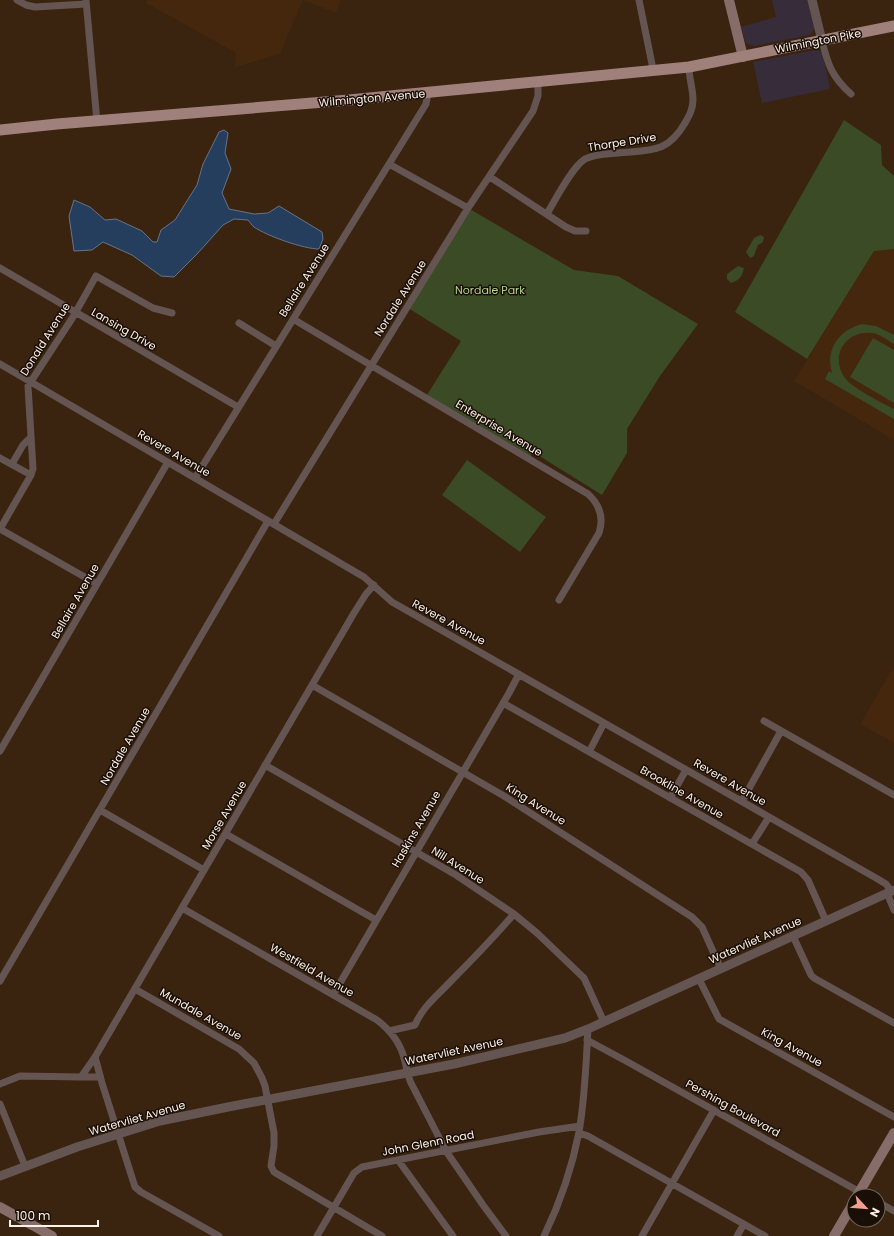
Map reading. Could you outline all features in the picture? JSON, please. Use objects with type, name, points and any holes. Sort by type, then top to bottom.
[{"type":"main road","points":[[729,0],[743,57]]},
{"type":"main road","name":"Wilmington Pike","points":[[743,57],[894,26]]},
{"type":"main road","name":"Wilmington Avenue","points":[[0,130],[428,93],[652,71],[689,67],[743,57]]},
{"type":"main road","points":[[865,1188],[894,1133]]},
{"type":"main road","points":[[0,1207],[52,1236]]},
{"type":"main road","points":[[834,1236],[846,1216]]},
{"type":"street","points":[[17,0],[26,5],[35,7],[86,2],[97,122]]},
{"type":"street","points":[[639,0],[652,64],[652,71]]},
{"type":"street","points":[[812,0],[826,57],[835,78],[851,94]]},
{"type":"street","name":"Thorpe Drive","points":[[547,214],[571,175],[584,160],[595,156],[653,150],[667,144],[675,138],[690,115],[692,109],[693,101],[689,67]]},
{"type":"street","name":"Nordale Avenue","points":[[0,982],[100,810],[271,523],[372,366],[468,208],[533,110],[538,96],[538,82]]},
{"type":"street","name":"Bellaire Avenue","points":[[195,478],[426,104],[428,93]]},
{"type":"street","points":[[389,164],[468,208]]},
{"type":"street","points":[[490,177],[575,231],[586,231]]},
{"type":"street","name":"Lansing Drive","points":[[0,268],[238,408]]},
{"type":"street","name":"Donald Avenue","points":[[0,529],[31,475],[33,461],[28,386],[75,313],[96,276],[153,308],[172,313]]},
{"type":"street","name":"Enterprise Avenue","points":[[293,319],[593,498],[600,510],[601,525],[598,533],[559,600]]},
{"type":"street","points":[[239,323],[276,346]]},
{"type":"street","name":"Revere Avenue","points":[[0,364],[364,577],[392,602],[886,884],[891,891],[894,910]]},
{"type":"street","points":[[12,464],[23,445],[31,437]]},
{"type":"street","points":[[0,458],[31,475]]},
{"type":"street","name":"Bellaire Avenue","points":[[0,751],[168,462]]},
{"type":"street","points":[[0,529],[98,584]]},
{"type":"street","name":"Morse Avenue","points":[[81,1077],[96,1057],[354,613],[366,594],[374,585]]},
{"type":"street","name":"Haskins Avenue","points":[[333,995],[519,674]]},
{"type":"street","name":"King Avenue","points":[[312,685],[517,805],[699,923],[721,969]]},
{"type":"street","name":"Brookline Avenue","points":[[503,704],[801,872],[805,876],[826,921]]},
{"type":"street","points":[[764,721],[894,795]]},
{"type":"street","points":[[589,752],[604,723]]},
{"type":"street","points":[[742,802],[781,731]]},
{"type":"street","name":"Nill Avenue","points":[[265,765],[456,875],[514,914],[537,933],[583,976],[604,1022]]},
{"type":"street","points":[[670,798],[686,770]]},
{"type":"street","points":[[100,810],[204,870]]},
{"type":"street","points":[[752,844],[769,817]]},
{"type":"street","points":[[226,834],[376,920]]},
{"type":"street","name":"Watervliet Avenue","points":[[0,1176],[118,1134],[160,1121],[454,1064],[565,1038],[604,1022],[891,891]]},
{"type":"street","name":"Westfield Avenue","points":[[182,908],[376,1020],[389,1031],[400,1046],[405,1060],[407,1073],[425,1112],[446,1150],[506,1236]]},
{"type":"street","points":[[389,1031],[415,1025],[430,1002],[480,952],[514,914]]},
{"type":"street","points":[[793,936],[811,975],[814,978],[894,1023]]},
{"type":"street","name":"King Avenue","points":[[699,979],[719,1019],[894,1117]]},
{"type":"street","name":"Mundale Avenue","points":[[135,988],[239,1049],[248,1057],[258,1070],[265,1086],[274,1133],[271,1166],[272,1170],[382,1236]]},
{"type":"street","points":[[544,1236],[567,1179],[579,1130],[585,1083],[588,1029]]},
{"type":"street","name":"Pershing Boulevard","points":[[587,1040],[714,1110],[849,1188]]},
{"type":"street","points":[[96,1057],[100,1077],[135,1187],[219,1236]]},
{"type":"street","points":[[0,1084],[20,1076],[100,1077]]},
{"type":"street","points":[[0,1104],[25,1166]]},
{"type":"street","points":[[642,1236],[714,1110]]},
{"type":"street","points":[[579,1130],[765,1236]]},
{"type":"street","name":"John Glenn Road","points":[[317,1236],[354,1172],[358,1169],[539,1132],[579,1130]]},
{"type":"street","points":[[398,1160],[453,1236]]},
{"type":"street","points":[[737,1236],[744,1224]]},
{"type":"shaded area","points":[[147,0],[303,0],[280,54],[235,67],[236,53],[146,3]]},
{"type":"shaded area","points":[[303,0],[341,0],[336,13]]},
{"type":"shaded area","points":[[772,0],[809,0],[814,25],[812,33],[809,35],[755,46],[747,44],[741,27],[776,17]]},
{"type":"shaded area","points":[[815,50],[820,51],[823,54],[830,89],[762,103],[753,62]]},
{"type":"shaded area","points":[[894,220],[894,440],[794,381]]},
{"type":"shaded area","points":[[894,666],[894,743],[860,724]]},
{"type":"green space","points":[[844,120],[881,145],[882,165],[894,176],[894,249],[874,251],[807,359],[735,312]]},
{"type":"green space","name":"Nordale Park","points":[[468,208],[574,270],[618,276],[698,324],[660,376],[627,429],[627,453],[602,495],[533,452],[529,459],[425,398],[461,341],[408,308]]},
{"type":"green space","points":[[760,235],[764,237],[763,242],[758,245],[754,256],[750,258],[746,252],[754,238]]},
{"type":"green space","points":[[738,266],[744,268],[743,273],[738,279],[731,283],[727,279],[727,274]]},
{"type":"green space","points":[[862,324],[876,326],[894,335],[894,344],[881,336],[872,333],[863,333],[855,336],[848,340],[843,346],[839,361],[840,370],[848,382],[867,395],[894,409],[894,419],[825,379],[829,371],[832,373],[830,356],[836,342],[847,331]]},
{"type":"green space","points":[[873,338],[894,350],[894,403],[850,377]]},
{"type":"green space","points":[[467,460],[546,517],[520,552],[442,495]]},
{"type":"water","points":[[224,130],[228,133],[225,153],[231,169],[222,193],[229,209],[254,214],[268,213],[279,206],[322,232],[323,239],[319,249],[304,247],[260,231],[248,220],[234,219],[223,225],[174,277],[161,276],[132,255],[103,242],[92,250],[74,251],[69,216],[74,200],[90,207],[105,220],[116,219],[142,231],[153,242],[157,242],[161,230],[175,220],[197,185],[203,164],[219,132]]}]
